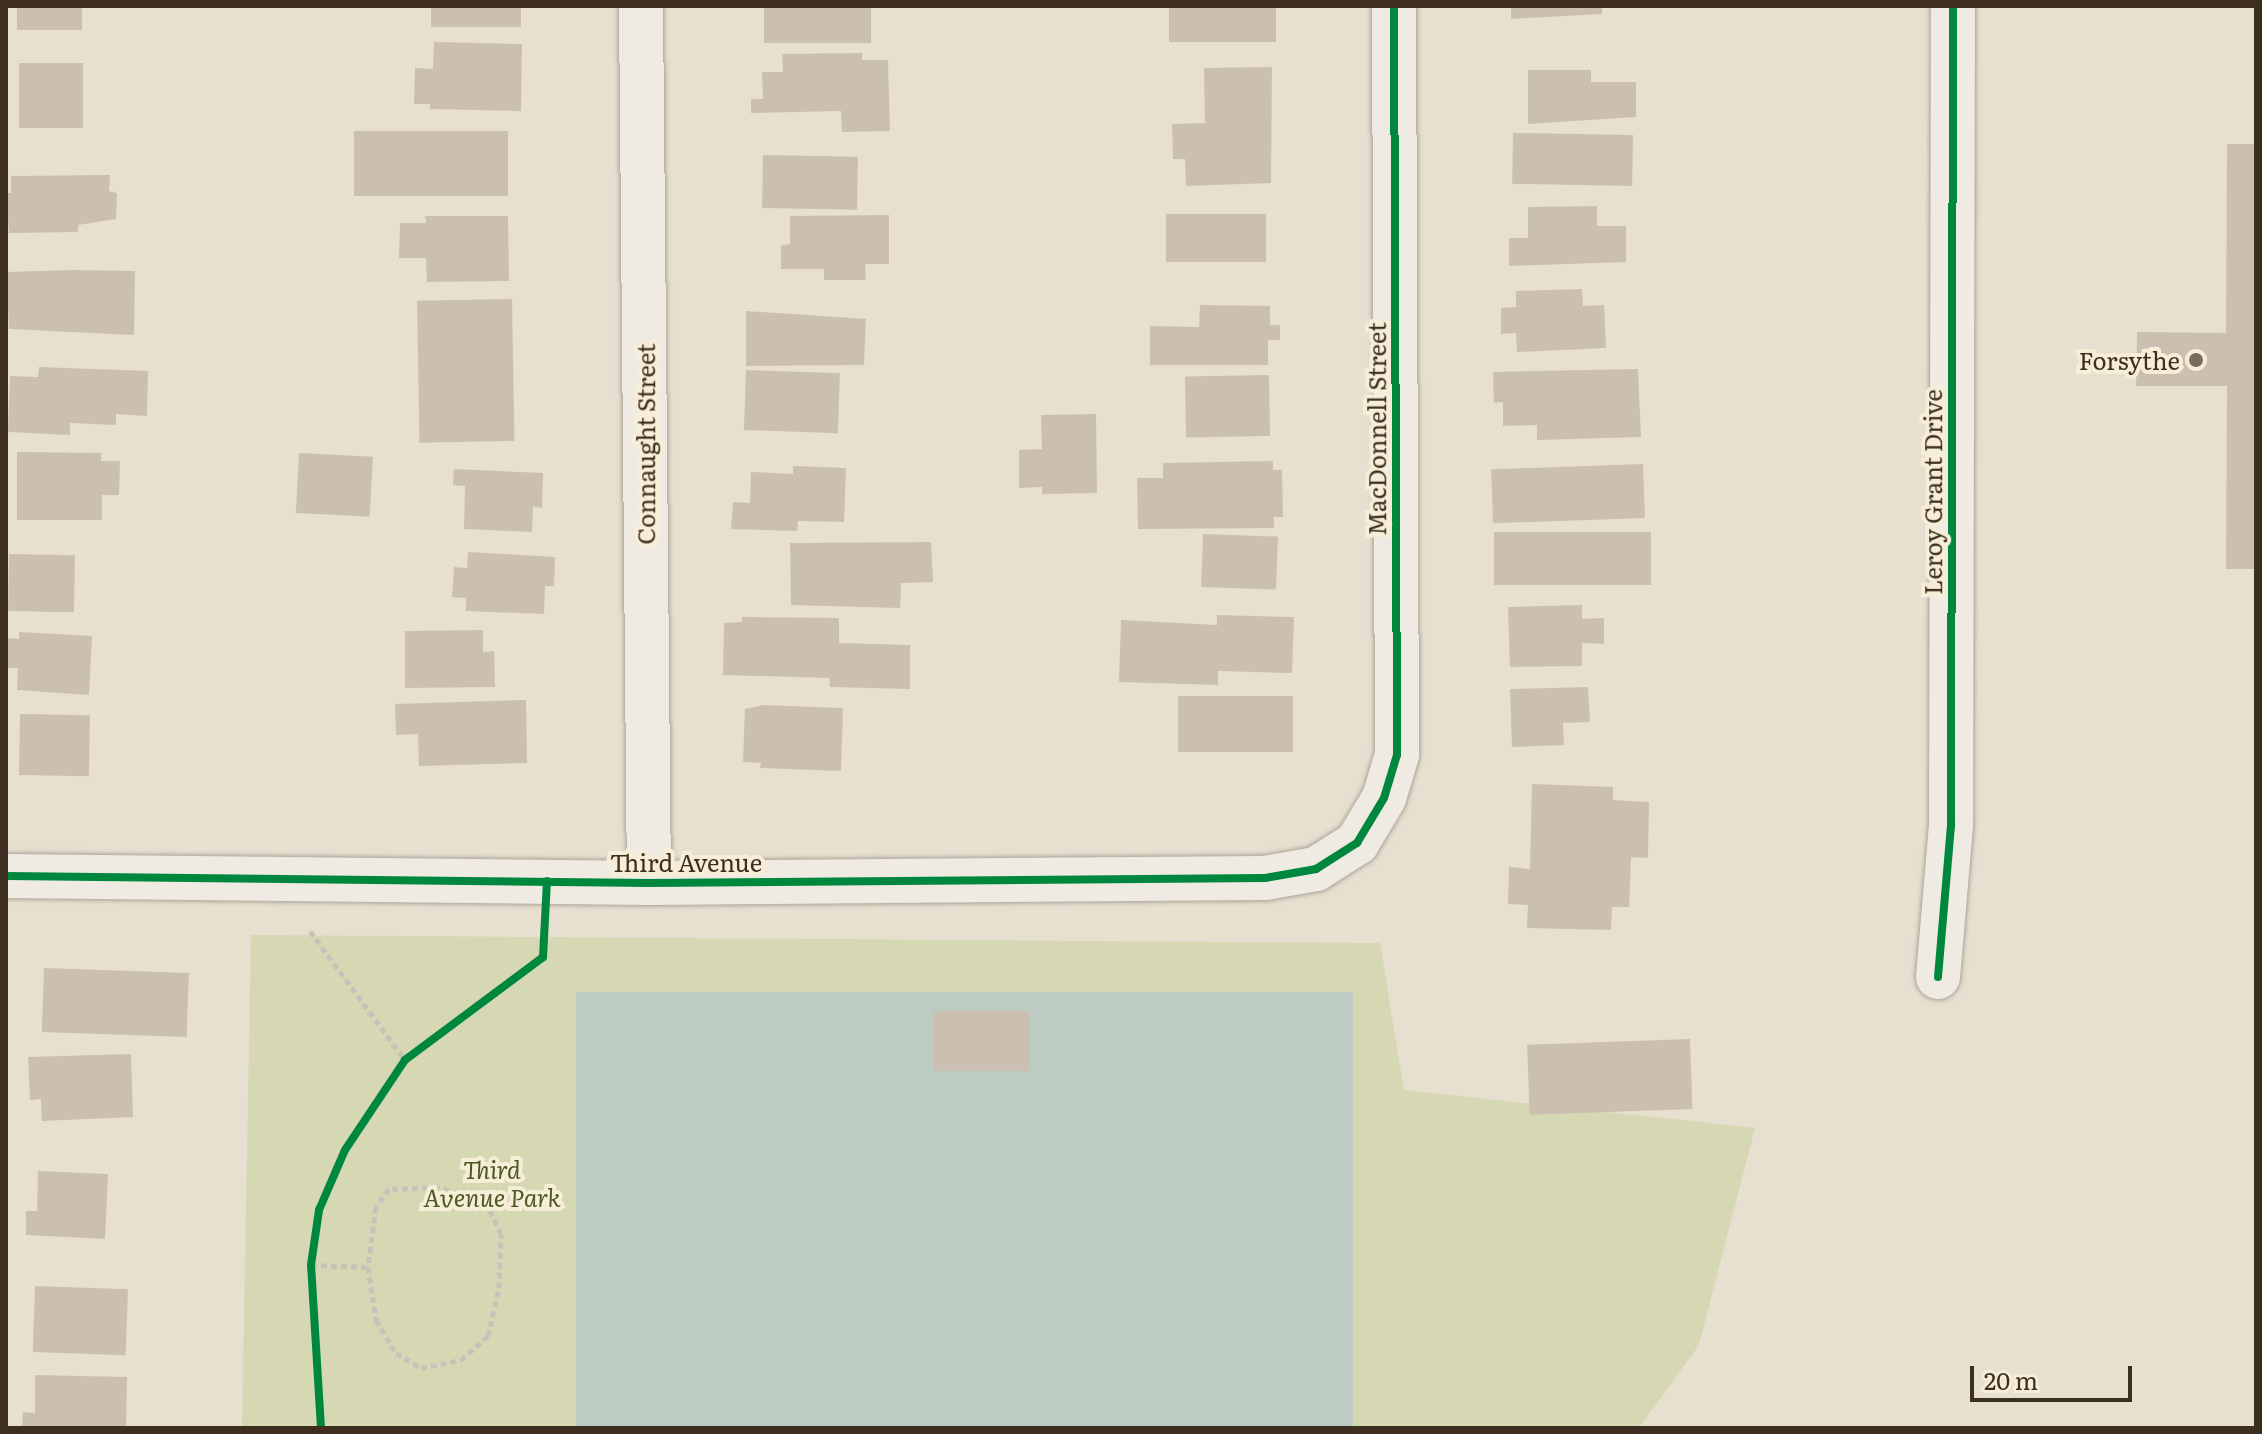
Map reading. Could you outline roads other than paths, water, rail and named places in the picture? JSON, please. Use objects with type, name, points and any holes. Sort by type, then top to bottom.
[{"type":"street","name":"Connaught Street","points":[[641,6],[649,883]]},
{"type":"street","name":"MacDonnell Street","points":[[1357,843],[1384,798],[1397,755],[1394,6]]},
{"type":"street","name":"Leroy Grant Drive","points":[[1938,977],[1951,825],[1953,6]]},
{"type":"street","name":"Third Avenue","points":[[6,876],[649,883],[1265,878],[1316,869],[1357,843]]},
{"type":"place","name":"Forsythe","points":[[2196,360]]},
{"type":"park label","name":"Third Avenue Park","points":[[492,1183]]}]
